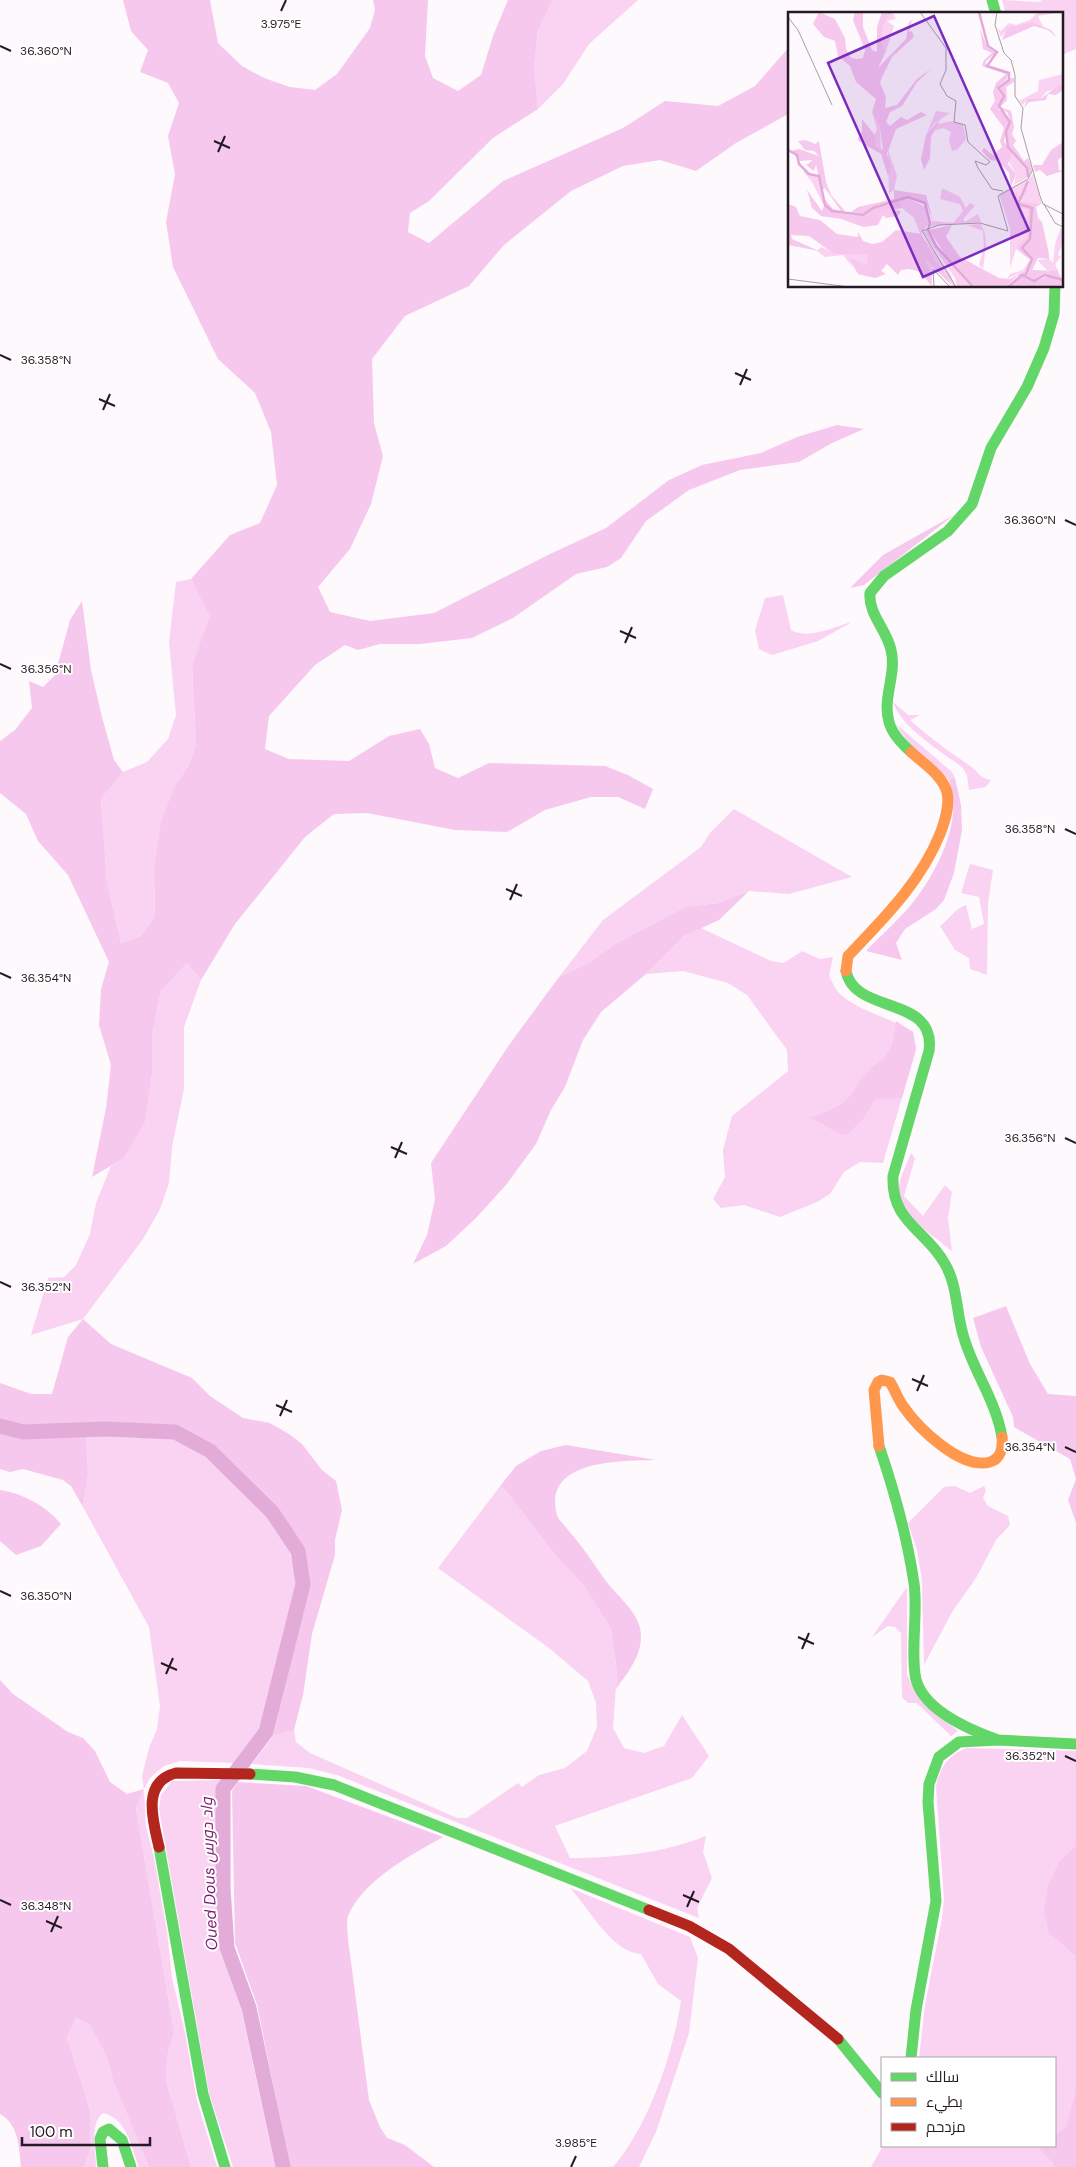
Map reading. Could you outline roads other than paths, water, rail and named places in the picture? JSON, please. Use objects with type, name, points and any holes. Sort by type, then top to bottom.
[{"type":"street","points":[[998,1740],[963,1727],[942,1714],[920,1689],[914,1676],[914,1585],[908,1551],[879,1446],[874,1390],[878,1382],[882,1380],[890,1382],[902,1405],[915,1421],[953,1453],[976,1464],[988,1464],[997,1458],[1003,1445],[995,1406],[964,1343],[948,1270],[940,1257],[909,1226],[898,1209],[891,1192],[892,1176],[929,1051],[930,1036],[928,1029],[916,1018],[854,989],[845,974],[845,965],[848,956],[903,900],[917,883],[936,847],[946,811],[947,798],[945,786],[940,779],[906,747],[889,723],[888,703],[894,662],[891,646],[869,604],[870,592],[883,578],[942,537],[974,504],[983,480],[991,449],[1022,396],[1045,344],[1054,317],[1055,288]]},
{"type":"street","points":[[911,2057],[916,2010],[936,1901],[928,1802],[933,1768],[939,1756],[959,1742],[998,1740],[1076,1744]]},
{"type":"street","points":[[225,2167],[203,2094],[166,1881],[151,1812],[153,1792],[159,1782],[168,1775],[176,1773],[284,1776],[306,1778],[334,1785],[689,1926],[719,1941],[744,1958],[826,2028],[845,2046],[869,2082],[881,2092]]},
{"type":"street","points":[[103,2167],[100,2139],[103,2132],[109,2129],[116,2131],[121,2138],[132,2167]]},
{"type":"waterway","name":"Oued Dous واد دورس","points":[[0,1426],[23,1432],[105,1429],[175,1432],[210,1451],[272,1512],[298,1551],[303,1584],[266,1732],[223,1789],[223,1888],[227,1948],[249,2008],[283,2167]]}]
